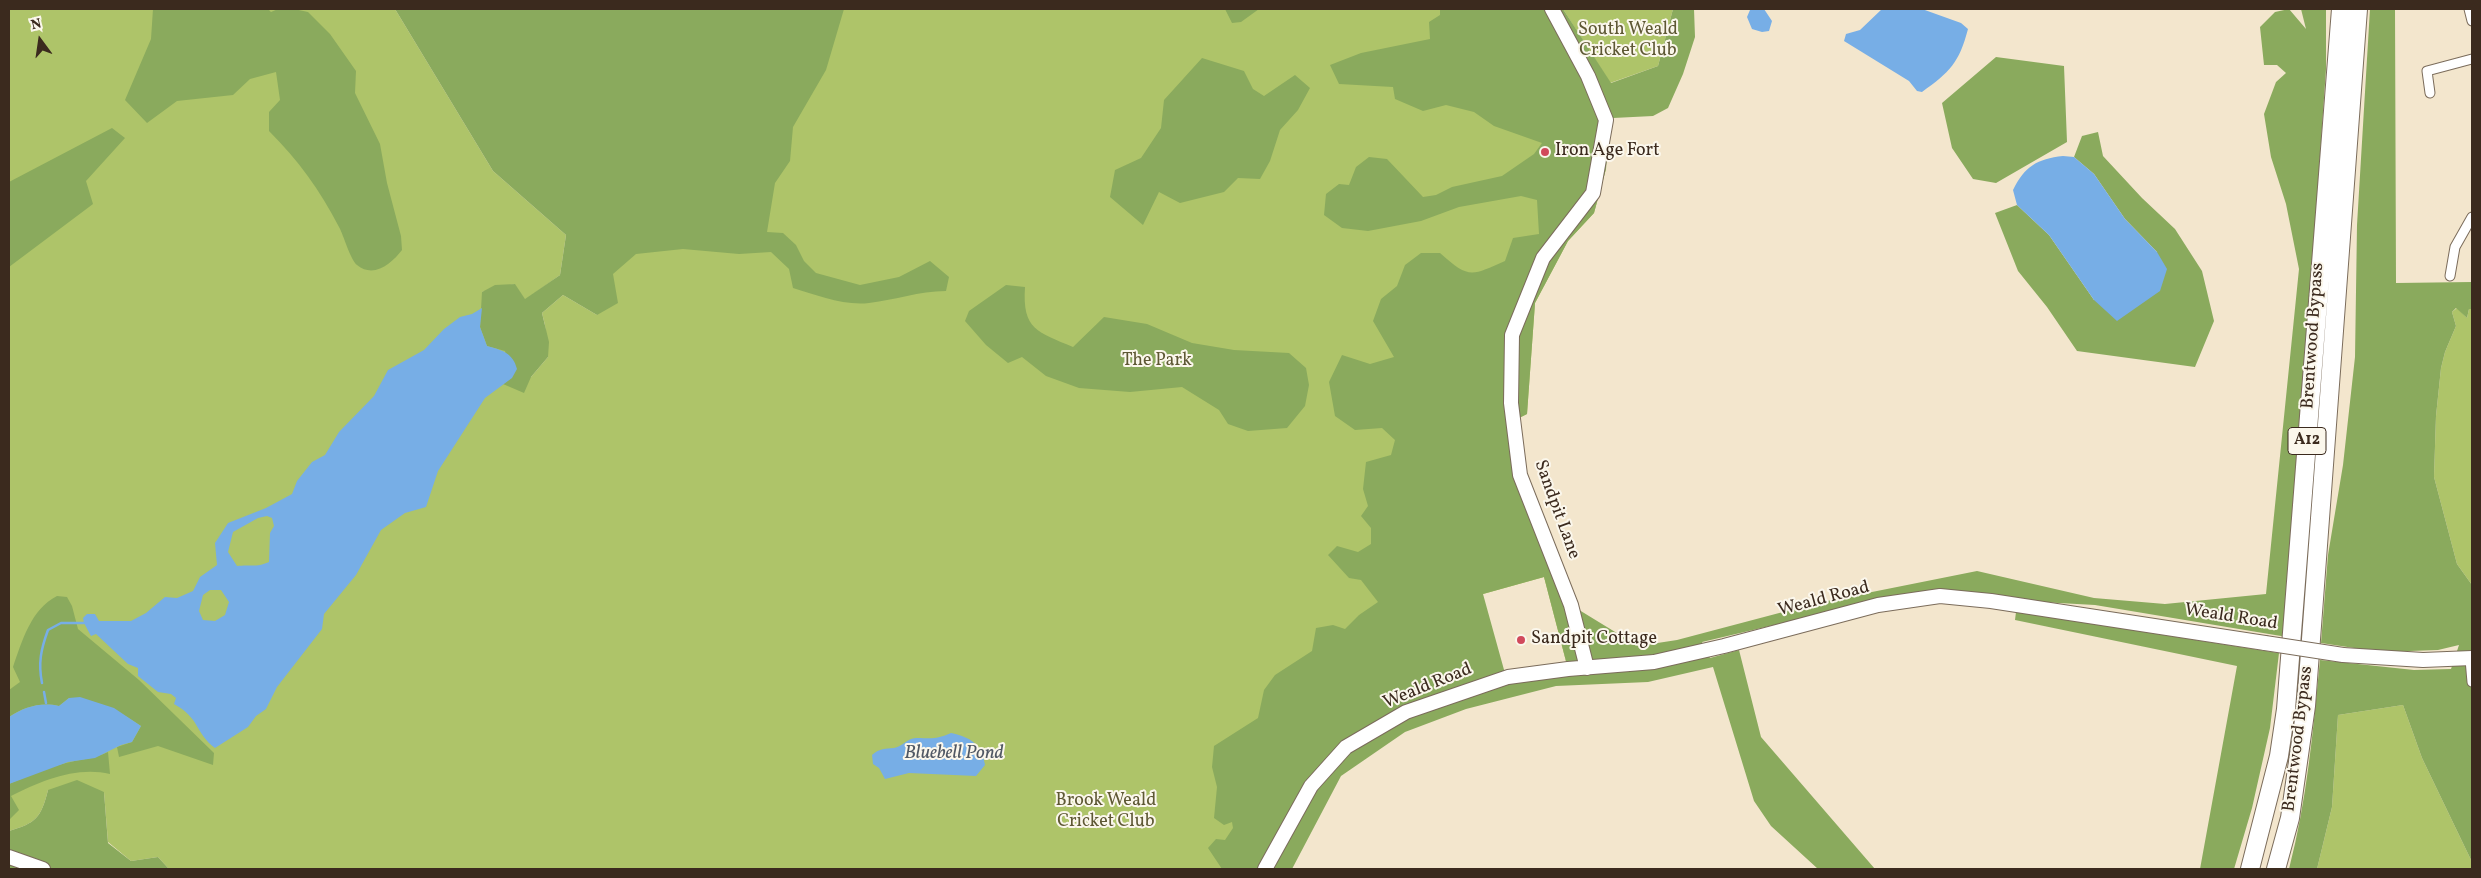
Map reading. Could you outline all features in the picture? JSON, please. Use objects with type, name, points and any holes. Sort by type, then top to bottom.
[{"type":"highway","name":"Brentwood Bypass","points":[[2250,869],[2275,775],[2286,709],[2341,9]]},
{"type":"highway","name":"Brentwood Bypass","points":[[2276,869],[2290,818],[2306,706],[2358,9]]},
{"type":"street","name":"Sandpit Lane","points":[[1552,9],[1588,76],[1606,120],[1593,193],[1543,258],[1512,335],[1511,403],[1520,475],[1571,605],[1587,668]]},
{"type":"street","points":[[2430,93],[2427,71],[2472,59]]},
{"type":"street","points":[[2450,276],[2454,247],[2472,217]]},
{"type":"street","name":"Weald Road","points":[[1265,869],[1311,786],[1346,747],[1406,712],[1508,677],[1654,662],[1724,646],[1859,610],[1940,596],[2000,602],[2343,655],[2422,660],[2471,658]]},
{"type":"street","points":[[2471,658],[2472,682]]},
{"type":"street","points":[[9,857],[43,869]]},
{"type":"green space","points":[[9,9],[395,9],[493,171],[566,235],[560,275],[525,300],[514,284],[482,292],[482,308],[531,377],[548,357],[542,313],[563,295],[597,315],[599,274],[810,9],[1543,9],[1606,169],[1594,213],[1568,241],[1535,303],[1527,414],[1513,421],[1568,669],[1544,577],[1483,594],[1406,712],[1224,869],[169,869],[158,857],[131,861],[108,842],[104,792],[48,790],[43,807],[36,818],[26,825],[9,831]]},
{"type":"green space","points":[[153,9],[268,9],[271,12],[278,9],[294,9],[308,12],[330,34],[356,71],[355,93],[380,144],[387,183],[401,236],[402,250],[393,260],[376,270],[363,269],[354,262],[339,227],[324,200],[299,164],[269,131],[269,112],[280,100],[276,72],[250,79],[233,95],[177,101],[147,123],[125,100],[151,39]]},
{"type":"green space","points":[[395,9],[844,9],[826,70],[793,127],[790,161],[775,183],[767,232],[783,233],[796,245],[804,261],[816,273],[860,285],[899,277],[930,261],[949,277],[946,291],[926,292],[869,303],[850,303],[793,288],[789,269],[771,252],[739,254],[683,249],[636,254],[613,274],[618,303],[597,315],[563,295],[542,313],[549,342],[548,357],[531,377],[524,393],[503,384],[511,378],[505,351],[487,346],[480,327],[482,292],[495,285],[515,284],[525,299],[560,275],[566,235],[493,171]]},
{"type":"green space","points":[[1225,9],[1259,9],[1241,22],[1232,23]]},
{"type":"green space","points":[[1440,9],[1563,9],[1611,83],[1658,66],[1673,9],[1694,9],[1695,37],[1683,74],[1668,108],[1653,116],[1613,118],[1610,124],[1606,169],[1594,213],[1568,241],[1535,303],[1527,414],[1513,421],[1520,475],[1571,605],[1638,646],[1677,640],[1817,603],[1977,571],[2094,598],[2165,604],[2266,594],[2299,269],[2286,204],[2271,157],[2264,114],[2276,82],[2286,73],[2277,65],[2264,65],[2260,27],[2275,12],[2289,9],[2306,29],[2301,9],[2326,9],[2326,69],[2287,637],[2095,605],[2023,601],[1967,592],[1850,607],[1702,642],[1710,658],[1739,650],[1761,737],[1875,869],[1818,869],[1771,826],[1754,801],[1713,667],[1648,682],[1556,686],[1466,709],[1405,732],[1341,776],[1292,869],[1222,869],[1208,848],[1216,839],[1225,840],[1233,828],[1232,822],[1224,825],[1214,818],[1217,787],[1212,767],[1214,746],[1258,718],[1264,690],[1275,675],[1312,651],[1316,628],[1333,625],[1345,629],[1359,615],[1378,602],[1361,580],[1349,578],[1328,555],[1337,546],[1358,552],[1371,544],[1371,528],[1361,516],[1368,506],[1363,489],[1366,462],[1391,455],[1395,440],[1382,428],[1355,430],[1335,416],[1329,382],[1342,355],[1370,364],[1394,357],[1373,321],[1381,299],[1397,286],[1405,265],[1421,253],[1440,253],[1464,271],[1477,272],[1505,261],[1513,238],[1539,234],[1537,200],[1521,196],[1459,207],[1421,221],[1368,231],[1342,228],[1324,215],[1326,194],[1339,184],[1349,185],[1356,167],[1369,157],[1387,159],[1423,197],[1436,195],[1452,187],[1502,176],[1534,154],[1542,143],[1494,126],[1474,112],[1446,105],[1423,111],[1395,99],[1393,87],[1339,84],[1330,65],[1361,53],[1430,39],[1429,22],[1440,15]],"holes":[[[1544,577],[1568,669],[1506,677],[1483,594]]]},
{"type":"green space","name":"South Weald Cricket Club","points":[[1563,9],[1673,9],[1658,66],[1610,83]]},
{"type":"green space","points":[[2370,9],[2395,9],[2396,283],[2472,282],[2472,309],[2469,309],[2467,318],[2456,308],[2452,312],[2456,326],[2445,352],[2441,368],[2436,416],[2434,477],[2457,564],[2472,585],[2472,862],[2422,758],[2403,705],[2338,715],[2332,807],[2317,869],[2289,869],[2305,791],[2320,660],[2414,670],[2451,669],[2459,645],[2438,650],[2381,652],[2321,643],[2328,555],[2343,465],[2355,357],[2357,225]]},
{"type":"green space","points":[[1996,57],[2064,66],[2067,142],[1996,183],[1973,179],[1952,148],[1942,103]]},
{"type":"green space","points":[[1202,58],[1244,71],[1253,89],[1264,96],[1295,75],[1310,88],[1298,110],[1280,130],[1270,161],[1260,179],[1238,178],[1224,192],[1180,203],[1159,192],[1143,225],[1110,197],[1115,170],[1141,158],[1161,128],[1164,100]]},
{"type":"green space","points":[[112,128],[125,138],[86,181],[93,204],[9,267],[9,182]]},
{"type":"green space","points":[[2098,132],[2103,156],[2142,198],[2175,229],[2202,271],[2214,321],[2195,367],[2077,351],[2047,307],[2018,271],[1995,213],[2017,205],[2049,235],[2094,300],[2157,252],[2125,219],[2094,174],[2074,157],[2082,136]]},
{"type":"green space","name":"The Park","points":[[1006,285],[1025,287],[1026,312],[1035,328],[1073,347],[1104,317],[1147,324],[1192,343],[1234,350],[1289,353],[1306,368],[1309,385],[1305,406],[1287,428],[1248,431],[1228,424],[1219,410],[1182,387],[1130,392],[1079,388],[1046,376],[1022,357],[1008,363],[986,345],[965,321],[969,311]]},
{"type":"green space","points":[[2457,308],[2467,318],[2469,309],[2472,309],[2472,585],[2457,564],[2434,477],[2436,416],[2441,368],[2445,352],[2456,326],[2452,312]]},
{"type":"green space","points":[[57,596],[67,597],[72,606],[78,629],[139,680],[214,753],[213,765],[158,746],[119,757],[117,747],[132,742],[141,726],[115,710],[99,704],[69,698],[59,706],[33,706],[9,717],[9,690],[20,682],[13,667],[24,637],[40,609]]},
{"type":"green space","points":[[2016,612],[2076,618],[2151,633],[2279,653],[2270,728],[2252,808],[2234,869],[2200,869],[2237,666],[2015,620]]},
{"type":"green space","points":[[2403,705],[2422,758],[2472,862],[2472,869],[2317,869],[2332,807],[2338,715]]},
{"type":"green space","points":[[108,752],[110,774],[97,772],[72,773],[22,790],[11,796],[19,810],[9,820],[9,784],[51,767],[93,758]]},
{"type":"green space","points":[[77,780],[104,792],[108,843],[131,861],[158,857],[169,869],[9,869],[9,831],[26,825],[36,818],[43,807],[48,790]]},
{"type":"water","points":[[1764,9],[1772,21],[1769,31],[1762,32],[1752,29],[1747,17],[1750,10]]},
{"type":"water","points":[[1882,9],[1922,9],[1961,23],[1968,29],[1965,41],[1952,66],[1922,92],[1917,91],[1909,81],[1844,41],[1846,34],[1860,30]]},
{"type":"water","points":[[2063,156],[2074,157],[2094,174],[2125,219],[2157,252],[2167,269],[2160,291],[2117,321],[2094,300],[2049,235],[2017,205],[2013,190],[2027,169],[2046,159]]},
{"type":"water","points":[[482,308],[480,327],[487,346],[506,353],[513,359],[517,369],[512,378],[485,398],[438,471],[426,507],[405,513],[381,530],[356,575],[324,614],[322,629],[277,687],[266,709],[256,716],[248,727],[215,748],[204,737],[189,715],[174,704],[176,698],[171,694],[158,692],[138,676],[138,668],[128,664],[96,634],[91,636],[83,618],[87,614],[95,614],[99,621],[131,621],[146,613],[165,597],[177,598],[193,591],[200,577],[217,565],[215,543],[228,523],[266,508],[292,494],[297,481],[312,462],[325,455],[339,432],[374,396],[388,370],[424,350],[444,329],[460,317],[472,314]],"holes":[[[267,516],[272,518],[274,526],[270,533],[269,562],[237,566],[228,552],[233,532],[258,518]],[[210,590],[221,590],[229,602],[225,615],[215,621],[203,620],[199,611],[203,595]]]},
{"type":"water","points":[[80,697],[114,708],[141,726],[132,742],[121,745],[95,758],[68,762],[9,784],[9,717],[33,706],[59,706],[69,698]]},
{"type":"water","name":"Bluebell Pond","points":[[951,733],[970,740],[981,752],[985,765],[976,776],[909,773],[885,779],[879,768],[873,764],[872,755],[880,750],[897,747],[913,738],[937,738]]},
{"type":"waterway","points":[[42,683],[41,656],[48,630],[61,623],[84,623]]},
{"type":"waterway","points":[[44,692],[46,703]]},
{"type":"place","name":"Iron Age Fort","points":[[1545,152]]},
{"type":"place","name":"Sandpit Cottage","points":[[1521,640]]},
{"type":"park label","name":"Brook Weald Cricket Club","points":[[1106,812]]}]
